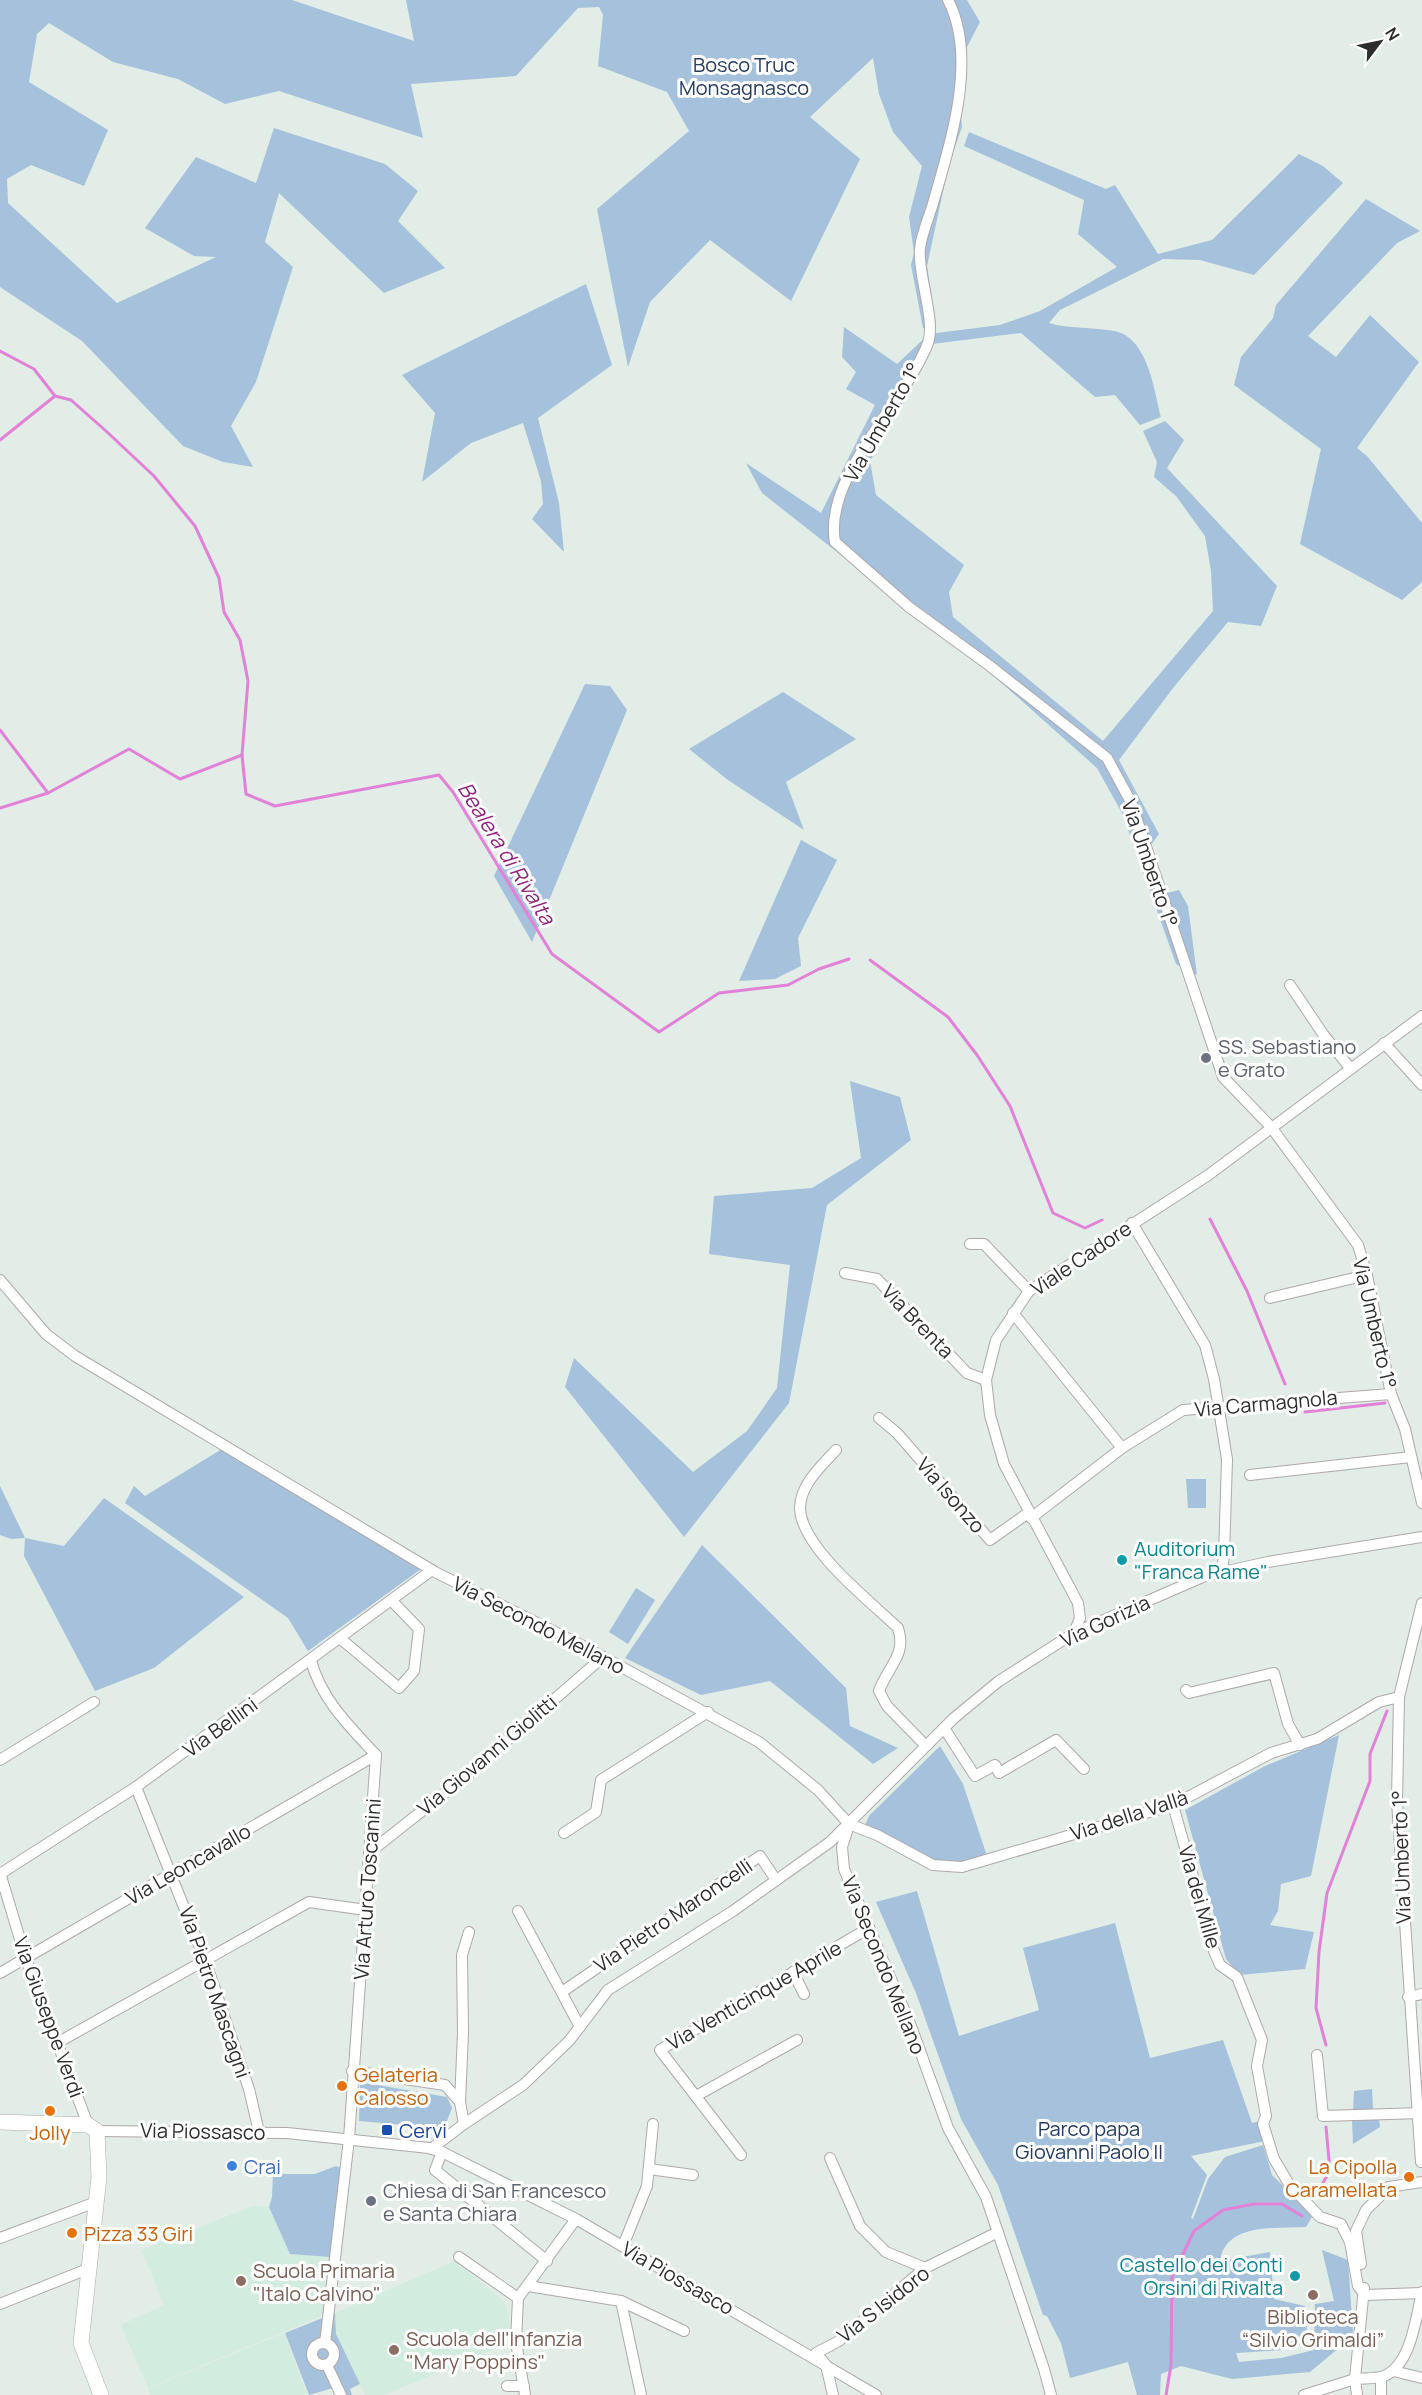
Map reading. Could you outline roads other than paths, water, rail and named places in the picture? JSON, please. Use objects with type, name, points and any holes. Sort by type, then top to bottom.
[{"type":"street","name":"Via Umberto 1°","points":[[948,0],[957,18],[963,71],[945,161],[920,249],[929,341],[848,473],[832,527],[834,542],[909,607],[990,666],[1107,758],[1131,802],[1223,1077],[1271,1127],[1358,1245],[1367,1275],[1391,1394],[1419,1471],[1422,1503]]},
{"type":"street","points":[[1290,985],[1323,1034],[1350,1068]]},
{"type":"street","name":"Viale Cadore","points":[[1074,1633],[1080,1618],[1078,1603],[1004,1464],[990,1414],[986,1380],[996,1340],[1029,1291],[1207,1176],[1422,1016]]},
{"type":"street","points":[[1384,1043],[1422,1085]]},
{"type":"street","points":[[1132,1223],[1205,1345],[1219,1406],[1227,1460],[1224,1557],[1221,1573]]},
{"type":"street","points":[[970,1244],[984,1244],[1029,1291]]},
{"type":"street","name":"Via Brenta","points":[[845,1273],[878,1279],[967,1373],[986,1380]]},
{"type":"street","points":[[1270,1298],[1367,1275]]},
{"type":"street","name":"Via Secondo Mellano","points":[[0,1280],[46,1334],[75,1356],[361,1530],[432,1570],[498,1606],[708,1712],[759,1742],[818,1790],[849,1824],[842,1847],[844,1869],[911,2026],[948,2128],[986,2197],[1044,2369],[1050,2395]]},
{"type":"street","points":[[1013,1313],[1122,1449]]},
{"type":"street","name":"Via Carmagnola","points":[[1030,1516],[1122,1449],[1184,1410],[1391,1394]]},
{"type":"street","name":"Via Isonzo","points":[[879,1418],[897,1433],[990,1540],[1030,1516]]},
{"type":"street","points":[[836,1450],[809,1480],[800,1507],[807,1533],[827,1559],[898,1628],[903,1641],[900,1654],[884,1676],[879,1691],[888,1706],[926,1746]]},
{"type":"street","points":[[1250,1475],[1412,1457]]},
{"type":"street","name":"Via Gorizia","points":[[849,1824],[944,1728],[999,1681],[1074,1633],[1206,1576],[1422,1537]]},
{"type":"street","name":"Via Bellini","points":[[0,1874],[136,1787],[311,1661],[432,1570]]},
{"type":"street","points":[[341,1639],[399,1688],[414,1671],[419,1629],[392,1601]]},
{"type":"street","name":"Via Umberto 1°","points":[[1421,2162],[1420,2113],[1408,1997],[1397,1801],[1399,1697],[1422,1603]]},
{"type":"street","name":"Via Giovanni Giolitti","points":[[370,1852],[465,1777],[603,1657]]},
{"type":"street","points":[[311,1661],[317,1682],[339,1716],[376,1755]]},
{"type":"street","points":[[1186,1690],[1189,1693],[1274,1673],[1288,1724],[1300,1745]]},
{"type":"street","name":"Via della Vallà","points":[[849,1824],[877,1835],[933,1865],[962,1867],[1173,1805],[1271,1753],[1317,1739],[1379,1702],[1399,1697]]},
{"type":"street","points":[[0,1760],[94,1702]]},
{"type":"street","points":[[564,1833],[596,1812],[601,1780],[708,1712]]},
{"type":"street","points":[[944,1728],[975,1776],[995,1765],[999,1773],[1056,1740],[1084,1769]]},
{"type":"street","name":"Via Arturo Toscanini","points":[[325,2343],[349,2139],[376,1755]]},
{"type":"street","name":"Via Leoncavallo","points":[[0,1973],[376,1755]]},
{"type":"street","name":"Via Pietro Mascagni","points":[[136,1787],[205,1960],[249,2089],[259,2132]]},
{"type":"street","name":"Via dei Mille","points":[[1173,1805],[1220,1965],[1237,1977],[1262,2040],[1257,2066],[1266,2116],[1263,2124],[1274,2159],[1289,2184],[1320,2217],[1341,2224],[1350,2242],[1358,2286],[1365,2295]]},
{"type":"street","name":"Via Pietro Maroncelli","points":[[437,2151],[464,2124],[523,2085],[569,2041],[608,1990],[776,1881],[830,1842],[849,1824]]},
{"type":"street","name":"Via Pietro Maroncelli","points":[[562,1992],[760,1856],[776,1881]]},
{"type":"street","name":"Via Giuseppe Verdi","points":[[0,1874],[57,2043],[92,2128]]},
{"type":"street","points":[[57,2043],[309,1902],[366,1910]]},
{"type":"street","points":[[518,1911],[580,2027]]},
{"type":"street","name":"Via Venticinque Aprile","points":[[741,2155],[660,2049],[869,1928]]},
{"type":"street","points":[[464,2124],[460,2102],[463,2033],[462,1955],[469,1932]]},
{"type":"street","points":[[793,1972],[804,1994]]},
{"type":"street","points":[[1408,1997],[1422,1994]]},
{"type":"street","points":[[696,2096],[797,2040]]},
{"type":"street","points":[[1317,2055],[1323,2116],[1420,2113]]},
{"type":"street","points":[[352,2072],[445,2085],[460,2102]]},
{"type":"street","name":"Via Piossasco","points":[[0,2122],[92,2128],[259,2132],[349,2139],[437,2151],[576,2218],[876,2395]]},
{"type":"street","points":[[623,2246],[644,2196],[653,2124]]},
{"type":"street","points":[[92,2128],[99,2178],[81,2343],[100,2395]]},
{"type":"street","points":[[437,2151],[435,2170],[547,2261]]},
{"type":"street","points":[[830,2158],[860,2226],[886,2252],[925,2268]]},
{"type":"street","points":[[648,2169],[693,2175]]},
{"type":"street","points":[[1357,2395],[1355,2379],[1365,2295],[1356,2231],[1366,2210],[1384,2189],[1422,2182]]},
{"type":"street","points":[[0,2238],[96,2202]]},
{"type":"street","points":[[507,2386],[524,2390],[516,2343],[518,2298],[576,2218]]},
{"type":"street","name":"Via S Isidoro","points":[[826,2365],[816,2353],[839,2341],[925,2268],[998,2232]]},
{"type":"street","points":[[459,2257],[518,2298]]},
{"type":"street","points":[[0,2304],[90,2268]]},
{"type":"street","points":[[528,2286],[621,2301],[684,2331]]},
{"type":"street","points":[[1304,2395],[1355,2379],[1381,2378],[1396,2370],[1410,2338],[1422,2293],[1365,2295]]},
{"type":"street","points":[[621,2301],[641,2395]]},
{"type":"street","points":[[319,2343],[325,2343],[334,2351],[333,2359],[327,2365],[315,2363],[312,2352],[319,2343]]},
{"type":"street","points":[[327,2365],[341,2395]]},
{"type":"street","points":[[826,2365],[833,2395]]},
{"type":"street","points":[[1396,2370],[1422,2378]]},
{"type":"street","points":[[1381,2378],[1381,2395]]},
{"type":"waterway","name":"Bealera di Rivalta","points":[[0,351],[34,369],[55,396],[71,400],[106,431],[154,476],[195,526],[219,578],[224,612],[240,640],[248,681],[242,755],[246,794],[275,806],[439,775],[453,792],[552,954],[659,1032],[719,993],[788,985],[819,969],[849,959]]},
{"type":"waterway","points":[[0,440],[55,396]]},
{"type":"waterway","points":[[0,730],[48,793]]},
{"type":"waterway","points":[[0,808],[48,793],[129,749],[180,779],[242,755]]},
{"type":"waterway","name":"Bealera di Rivalta","points":[[870,960],[948,1017],[977,1055],[1010,1106],[1053,1213],[1085,1228],[1102,1220]]},
{"type":"waterway","name":"Bealera di Rivalta","points":[[1210,1219],[1247,1291],[1285,1384]]},
{"type":"waterway","name":"Bealera di Rivalta","points":[[1305,1412],[1385,1403]]},
{"type":"waterway","name":"Bealera di Rivalta","points":[[1326,2045],[1316,2008],[1319,1952],[1327,1893],[1370,1781],[1370,1754],[1387,1711]]},
{"type":"waterway","name":"Bealera di Rivalta","points":[[1318,2191],[1330,2171],[1326,2127]]},
{"type":"waterway","name":"Bealera di Rivalta","points":[[1166,2395],[1171,2365],[1172,2277],[1194,2231],[1223,2210],[1254,2204],[1282,2204],[1302,2216]]},
{"type":"place","name":"SS. Sebastiano e Grato","points":[[1206,1058]]},
{"type":"place","name":"Auditorium \"Franca Rame\"","points":[[1122,1560]]},
{"type":"place","name":"Gelateria Calosso","points":[[342,2086]]},
{"type":"place","name":"Jolly","points":[[50,2111]]},
{"type":"place","name":"Cervi","points":[[387,2130]]},
{"type":"place","name":"Crai","points":[[232,2166]]},
{"type":"place","name":"La Cipolla Caramellata","points":[[1409,2177]]},
{"type":"place","name":"Chiesa di San Francesco e Santa Chiara","points":[[371,2201]]},
{"type":"place","name":"Pizza 33 Giri","points":[[72,2233]]},
{"type":"place","name":"Castello dei Conti Orsini di Rivalta","points":[[1295,2276]]},
{"type":"place","name":"Scuola Primaria \"Italo Calvino\"","points":[[241,2281]]},
{"type":"place","name":"Biblioteca “Silvio Grimaldi”","points":[[1313,2295]]},
{"type":"place","name":"Scuola dell'Infanzia \"Mary Poppins\"","points":[[394,2350]]},
{"type":"park label","name":"Bosco Truc Monsagnasco","points":[[744,76]]},
{"type":"park label","name":"Parco papa Giovanni Paolo II","points":[[1089,2140]]}]
